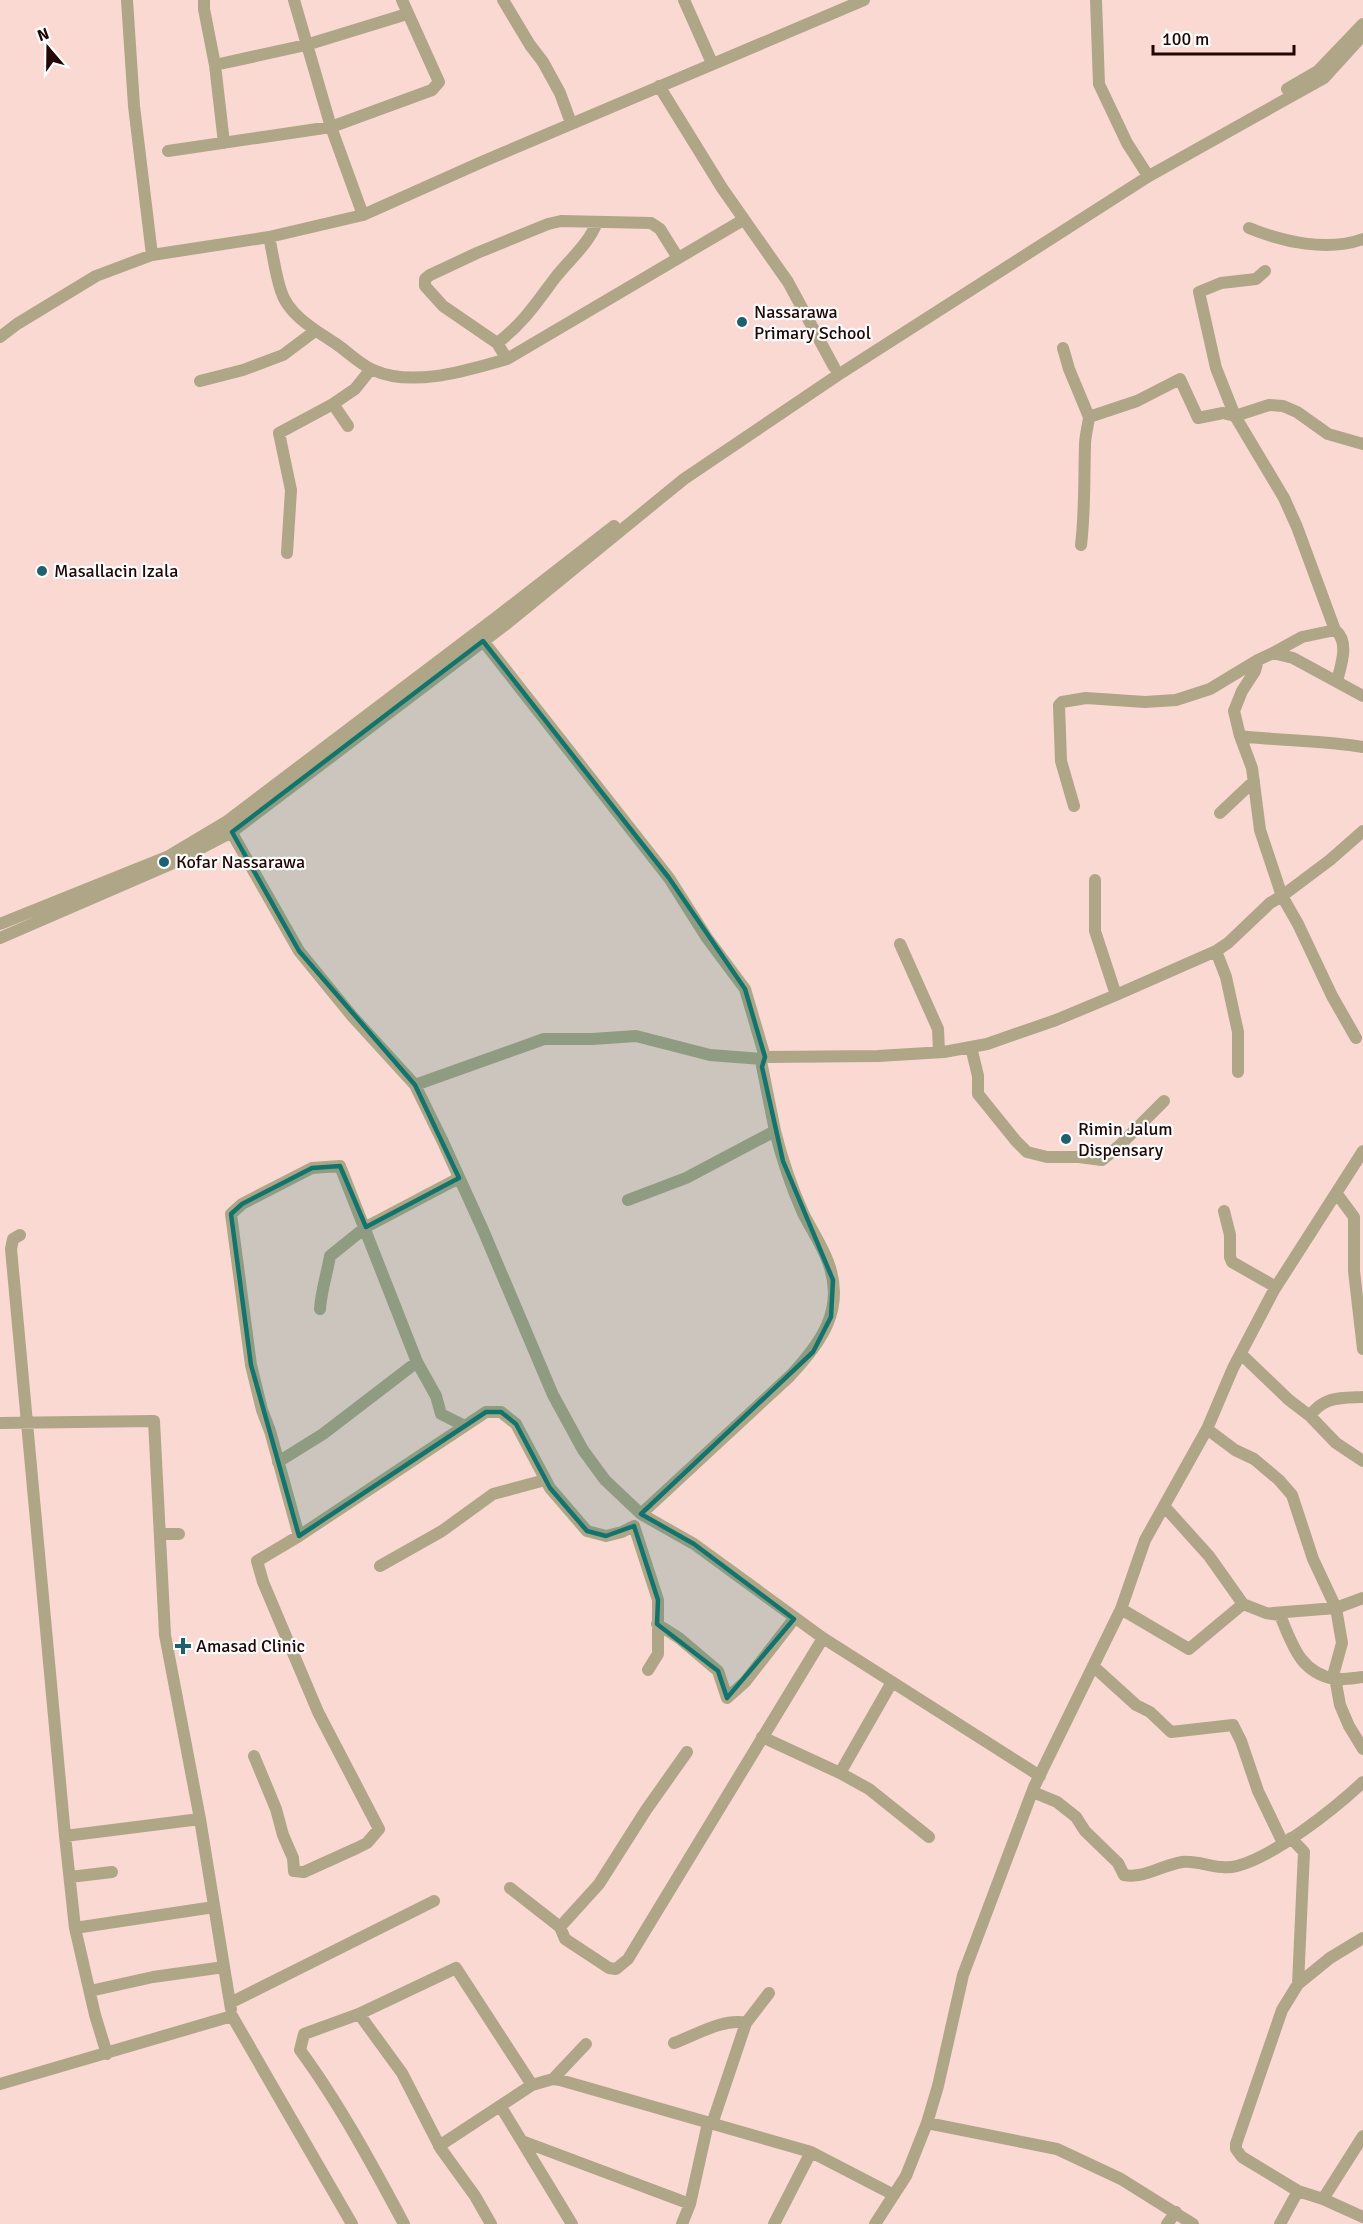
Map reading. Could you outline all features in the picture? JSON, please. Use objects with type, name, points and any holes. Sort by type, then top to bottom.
[{"type":"street","points":[[127,0],[134,106],[152,255]]},
{"type":"street","points":[[204,0],[215,65],[224,143]]},
{"type":"street","points":[[294,0],[331,127],[363,215]]},
{"type":"street","points":[[168,151],[331,127],[432,90],[439,82],[402,0]]},
{"type":"street","points":[[503,0],[543,62],[560,93],[572,123]]},
{"type":"street","points":[[684,0],[712,63]]},
{"type":"street","points":[[0,337],[17,324],[96,276],[152,255],[269,237],[363,215],[572,123],[864,0]]},
{"type":"street","points":[[1096,0],[1099,84],[1127,143],[1145,171]]},
{"type":"street","points":[[215,65],[306,45],[407,14]]},
{"type":"street","points":[[480,637],[680,473],[834,368],[963,290],[1145,171],[1318,71],[1363,24]]},
{"type":"street","points":[[0,938],[171,864],[229,827],[684,479],[838,375],[1149,176],[1323,78],[1363,35]]},
{"type":"street","points":[[659,86],[743,220],[788,282],[834,368]]},
{"type":"street","points":[[269,237],[281,293],[291,309],[315,331],[371,369],[390,376],[433,377],[507,358],[743,220]]},
{"type":"street","points":[[507,358],[497,343],[443,306],[425,286],[425,279],[477,253],[548,224],[573,221],[651,223],[660,229],[678,258]]},
{"type":"street","points":[[497,343],[521,324],[583,245],[597,222]]},
{"type":"street","points":[[1249,228],[1275,238],[1318,243],[1349,244],[1363,239]]},
{"type":"street","points":[[1265,271],[1256,279],[1221,283],[1199,292],[1215,368],[1235,416],[1284,498],[1320,586],[1335,630],[1340,634],[1344,651],[1337,681]]},
{"type":"street","points":[[200,381],[243,370],[283,355],[315,331]]},
{"type":"street","points":[[1063,348],[1089,417],[1085,441],[1084,515],[1081,545]]},
{"type":"street","points":[[287,553],[291,490],[279,433],[333,404],[355,389],[371,369]]},
{"type":"street","points":[[1089,417],[1137,401],[1180,379],[1198,417],[1223,413],[1235,416],[1269,405],[1283,406],[1297,412],[1328,434],[1363,444]]},
{"type":"street","points":[[333,404],[348,426]]},
{"type":"street","points":[[1074,806],[1061,760],[1060,703],[1086,698],[1145,702],[1176,700],[1210,689],[1302,637],[1335,630]]},
{"type":"street","points":[[480,637],[669,878],[706,938],[745,989],[763,1058],[775,1131],[792,1187],[828,1263],[834,1295],[831,1317],[813,1352],[641,1514]]},
{"type":"street","points":[[1273,653],[1293,658],[1363,696]]},
{"type":"street","points":[[1258,660],[1255,671],[1242,691],[1234,711],[1240,736],[1252,768],[1260,830],[1282,896],[1332,996],[1356,1038]]},
{"type":"street","points":[[1240,736],[1332,742],[1363,747]]},
{"type":"street","points":[[1220,813],[1254,781]]},
{"type":"street","points":[[0,924],[169,856],[229,827]]},
{"type":"street","points":[[229,827],[299,951],[352,1016],[415,1085],[459,1178],[553,1395],[570,1428],[605,1480],[641,1514],[694,1544],[823,1638],[1040,1776]]},
{"type":"street","points":[[415,1085],[544,1039],[636,1036],[710,1055],[763,1058],[878,1056],[939,1052],[987,1044],[1056,1020],[1216,951],[1228,943],[1270,903],[1330,860],[1363,831]]},
{"type":"street","points":[[1095,880],[1095,932],[1116,995]]},
{"type":"street","points":[[900,944],[938,1029],[939,1052]]},
{"type":"street","points":[[1216,951],[1226,977],[1238,1032],[1238,1072]]},
{"type":"street","points":[[971,1047],[978,1076],[978,1094],[1027,1152],[1047,1157],[1102,1160],[1164,1101]]},
{"type":"street","points":[[628,1200],[718,1163],[775,1131]]},
{"type":"street","points":[[875,2224],[906,2176],[927,2123],[938,2086],[963,1975],[1033,1792],[1121,1609],[1145,1540],[1207,1429],[1241,1354],[1276,1287],[1363,1151]]},
{"type":"street","points":[[299,1536],[251,1365],[231,1214],[242,1204],[312,1168],[340,1166],[366,1227],[417,1362],[436,1396],[441,1413],[465,1426]]},
{"type":"street","points":[[320,1309],[321,1293],[326,1282],[330,1256],[366,1227],[459,1178]]},
{"type":"street","points":[[1337,1194],[1354,1217],[1354,1271],[1363,1348]]},
{"type":"street","points":[[1224,1211],[1230,1235],[1232,1262],[1276,1287]]},
{"type":"street","points":[[20,1235],[13,1239],[12,1249],[65,1836],[75,1928],[107,2054]]},
{"type":"street","points":[[1241,1354],[1289,1400],[1310,1416],[1336,1443],[1363,1461]]},
{"type":"street","points":[[278,1462],[323,1434],[417,1362]]},
{"type":"street","points":[[1310,1416],[1317,1406],[1326,1400],[1363,1397]]},
{"type":"street","points":[[254,1756],[276,1809],[283,1835],[293,1858],[294,1871],[304,1872],[357,1848],[367,1843],[379,1829],[318,1712],[263,1582],[257,1561],[299,1536],[486,1412],[501,1412],[516,1424],[545,1480],[587,1531],[606,1536],[634,1526],[648,1576],[658,1600],[658,1654],[648,1670]]},
{"type":"street","points":[[0,1423],[154,1420],[165,1635],[200,1819],[231,2010],[352,2224]]},
{"type":"street","points":[[1207,1429],[1235,1450],[1254,1459],[1279,1480],[1292,1495],[1313,1559],[1336,1608],[1342,1643],[1334,1672],[1335,1679],[1340,1705],[1363,1749]]},
{"type":"street","points":[[380,1566],[442,1531],[492,1494],[545,1480]]},
{"type":"street","points":[[1164,1506],[1209,1556],[1243,1604],[1266,1613],[1280,1615],[1293,1647],[1306,1667],[1335,1679],[1363,1677]]},
{"type":"street","points":[[160,1534],[179,1534]]},
{"type":"street","points":[[1266,1613],[1336,1608],[1363,1598]]},
{"type":"street","points":[[1121,1609],[1189,1649],[1243,1604]]},
{"type":"street","points":[[657,1624],[679,1638],[718,1671],[727,1698],[745,1682],[794,1618]]},
{"type":"street","points":[[510,1888],[560,1927],[565,1939],[609,1968],[616,1968],[628,1959],[823,1638]]},
{"type":"street","points":[[1094,1666],[1136,1706],[1150,1712],[1171,1732],[1233,1725],[1241,1741],[1258,1791],[1287,1840],[1304,1852],[1298,1984]]},
{"type":"street","points":[[840,1773],[892,1682]]},
{"type":"street","points":[[762,1737],[840,1773],[869,1790],[929,1837]]},
{"type":"street","points":[[560,1927],[599,1884],[646,1810],[687,1752]]},
{"type":"street","points":[[1033,1792],[1057,1802],[1076,1817],[1086,1831],[1118,1863],[1124,1875],[1136,1877],[1183,1862],[1236,1867],[1287,1840],[1341,1802],[1363,1782]]},
{"type":"street","points":[[65,1836],[200,1819]]},
{"type":"street","points":[[70,1877],[112,1872]]},
{"type":"street","points":[[0,2084],[107,2054],[231,2010],[434,1901]]},
{"type":"street","points":[[75,1928],[214,1907]]},
{"type":"street","points":[[1363,1938],[1330,1959],[1298,1984],[1282,2010],[1236,2144],[1236,2149],[1242,2157],[1298,2190],[1363,2217]]},
{"type":"street","points":[[90,1991],[153,1977],[224,1967]]},
{"type":"street","points":[[404,2224],[380,2179],[300,2050],[304,2034],[359,2014],[456,1968],[532,2085]]},
{"type":"street","points":[[682,2224],[690,2204],[710,2123],[746,2024],[769,1993]]},
{"type":"street","points":[[359,2014],[402,2073],[439,2146],[475,2196],[490,2224]]},
{"type":"street","points":[[674,2043],[724,2024],[736,2021],[746,2024]]},
{"type":"street","points":[[553,2079],[586,2044]]},
{"type":"street","points":[[439,2146],[532,2085],[553,2079],[811,2152],[894,2195]]},
{"type":"street","points":[[501,2107],[572,2224]]},
{"type":"street","points":[[927,2123],[1057,2149],[1121,2179],[1193,2224]]},
{"type":"street","points":[[1323,2199],[1363,2136]]},
{"type":"street","points":[[522,2141],[690,2204]]},
{"type":"street","points":[[774,2224],[811,2152]]},
{"type":"street","points":[[1280,2224],[1298,2190]]},
{"type":"street","points":[[1167,2224],[1176,2212]]},
{"type":"highlighted area","points":[[483,641],[669,878],[745,989],[765,1057],[762,1067],[783,1161],[833,1280],[831,1317],[813,1352],[641,1514],[694,1544],[794,1619],[727,1698],[718,1671],[657,1624],[658,1600],[634,1526],[606,1536],[587,1531],[550,1488],[516,1424],[501,1412],[486,1412],[299,1536],[251,1365],[231,1214],[242,1204],[312,1168],[340,1166],[366,1227],[459,1178],[415,1085],[299,951],[232,832]]},
{"type":"place","name":"Nassarawa Primary School","points":[[742,322]]},
{"type":"place","name":"Masallacin Izala","points":[[42,571]]},
{"type":"place","name":"Kofar Nassarawa","points":[[164,862]]},
{"type":"place","name":"Rimin Jalum Dispensary","points":[[1066,1139]]},
{"type":"place","name":"Amasad Clinic","points":[[183,1646]]}]
